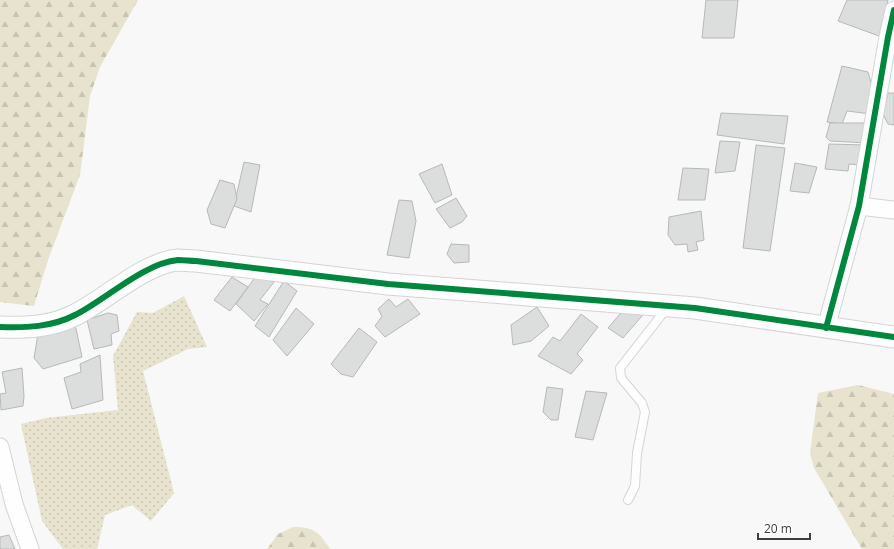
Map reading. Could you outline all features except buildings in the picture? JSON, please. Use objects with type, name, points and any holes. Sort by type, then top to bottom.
[{"type":"street","points":[[826,328],[860,206],[888,37],[894,10]]},
{"type":"street","points":[[860,206],[894,210]]},
{"type":"street","points":[[0,327],[43,326],[61,321],[76,315],[136,276],[160,265],[177,260],[388,284],[669,306],[738,313],[826,328],[894,337]]},
{"type":"street","points":[[0,448],[14,504],[30,549]]},
{"type":"lane","points":[[628,500],[635,486],[637,453],[644,412],[642,403],[621,378],[620,368],[669,306]]},
{"type":"green space","points":[[0,0],[138,0],[100,67],[90,96],[80,175],[48,260],[34,306],[0,302]]},
{"type":"green space","points":[[184,296],[207,347],[188,349],[143,371],[174,493],[151,521],[132,505],[105,515],[97,549],[63,549],[42,521],[21,424],[46,418],[118,410],[113,356],[137,312],[153,313]]},
{"type":"green space","points":[[858,385],[894,394],[894,549],[862,549],[814,468],[810,453],[818,393]]},
{"type":"green space","points":[[293,527],[311,529],[323,538],[330,549],[267,549],[278,534]]},
{"type":"cycle path","points":[[826,328],[859,206],[894,10]]},
{"type":"cycle path","points":[[0,327],[39,326],[66,319],[87,308],[138,275],[165,263],[178,260],[388,284],[695,308],[894,337]]}]
